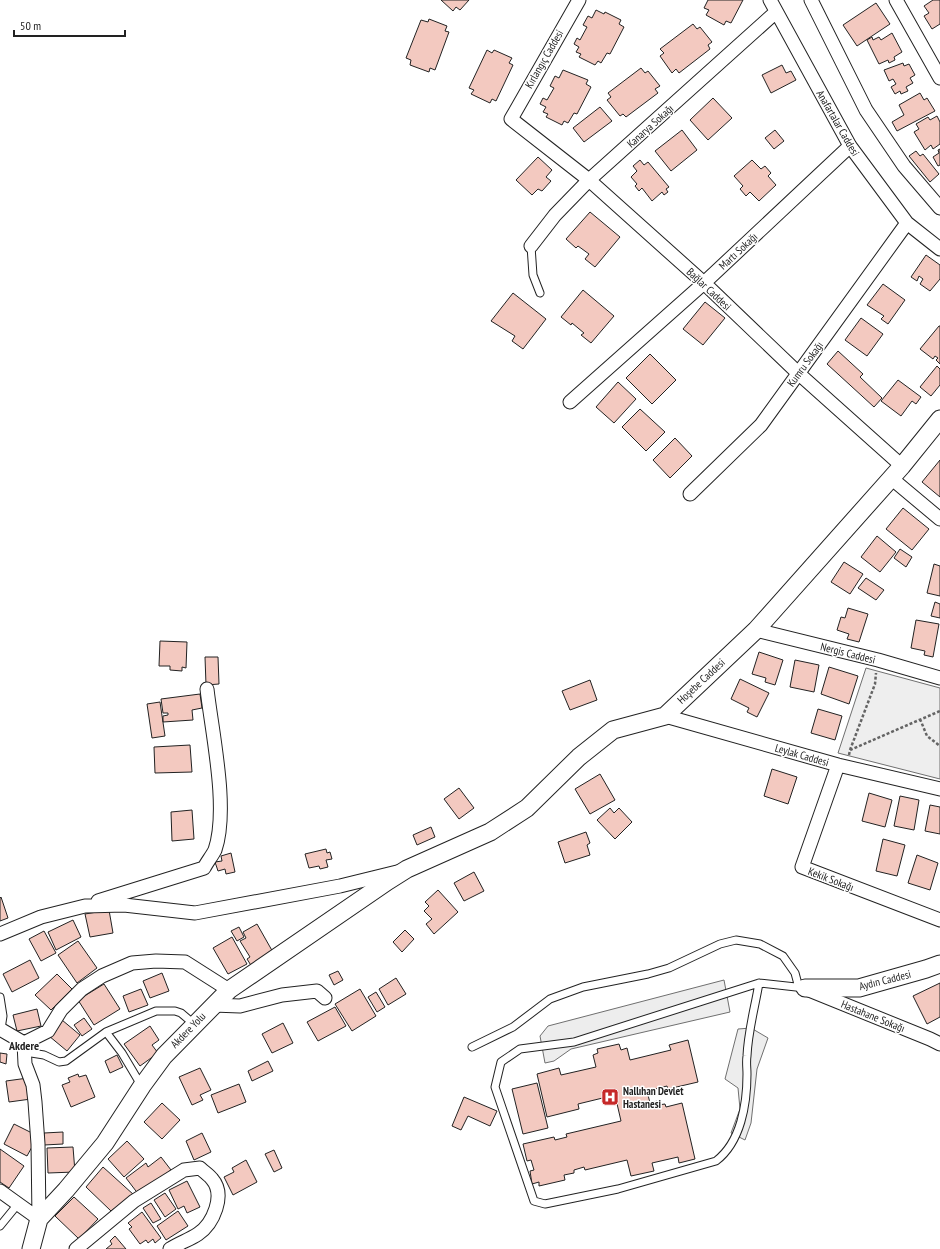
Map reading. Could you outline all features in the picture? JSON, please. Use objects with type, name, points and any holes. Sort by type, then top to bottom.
[{"type":"street","name":"Kırlangıç Caddesi","points":[[510,118],[579,0]]},
{"type":"street","name":"Anafartalar Caddesi","points":[[770,0],[850,146],[907,223],[940,249]]},
{"type":"street","points":[[811,0],[866,110],[904,166],[940,208]]},
{"type":"street","points":[[896,0],[935,56],[940,78]]},
{"type":"street","name":"Kanarya Sokağı","points":[[531,246],[555,216],[589,180],[776,12]]},
{"type":"street","name":"Bağlar Caddesi","points":[[510,118],[589,180],[704,283],[798,373],[896,472],[940,519]]},
{"type":"street","name":"Martı Sokağı","points":[[570,402],[704,283],[850,146]]},
{"type":"street","name":"Kumru Sokağı","points":[[690,494],[761,425],[907,223]]},
{"type":"street","name":"Hoşebe Caddesi","points":[[407,869],[490,832],[527,808],[579,757],[613,730],[665,716],[756,630],[896,472],[940,419]]},
{"type":"street","name":"Nergis Caddesi","points":[[756,630],[878,660],[940,678]]},
{"type":"street","points":[[0,934],[41,917],[85,906],[204,868],[214,851],[221,821],[218,778],[207,689]]},
{"type":"street","name":"Leylak Caddesi","points":[[665,716],[842,766],[940,789]]},
{"type":"street","name":"Kekik Sokağı","points":[[842,766],[802,867],[940,920]]},
{"type":"street","points":[[85,906],[124,905],[195,913],[340,886],[407,869]]},
{"type":"street","name":"Akdere Yolu","points":[[31,1249],[39,1218],[66,1190],[106,1143],[142,1086],[164,1056],[194,1024],[229,990],[407,869]]},
{"type":"street","points":[[24,1048],[48,1031],[61,1010],[82,989],[102,976],[132,963],[156,961],[185,962],[229,990]]},
{"type":"street","name":"Aydın Caddesi","points":[[802,988],[859,988],[940,964]]},
{"type":"street","name":"Hastahane Sokağı","points":[[802,988],[940,1044]]},
{"type":"street","points":[[213,1005],[240,1006],[282,995],[317,991],[324,998]]},
{"type":"street","points":[[0,1029],[24,1048],[25,1064],[33,1085],[38,1144],[39,1218]]},
{"type":"street","points":[[76,1249],[134,1201],[184,1170],[200,1168],[213,1179],[216,1186],[217,1201],[214,1215],[205,1228],[198,1234],[170,1249]]},
{"type":"street","points":[[0,1191],[39,1218]]},
{"type":"lane","points":[[531,246],[533,275],[540,293]]},
{"type":"lane","points":[[472,1047],[513,1027],[550,999],[582,987],[648,974],[669,968],[728,942],[753,941],[776,951],[792,968],[802,988]]},
{"type":"lane","points":[[759,983],[746,1056],[747,1080],[745,1103],[734,1140],[722,1156],[716,1161],[618,1189],[546,1204],[534,1201],[495,1087],[501,1062],[520,1049],[574,1042],[759,983],[802,988]]},
{"type":"lane","points":[[0,998],[3,1016],[0,1029]]},
{"type":"lane","points":[[24,1048],[59,1062],[66,1061],[106,1032],[163,1010],[181,1013],[194,1024]]},
{"type":"lane","points":[[106,1032],[122,1053],[142,1086]]},
{"type":"lane","points":[[0,1226],[18,1204]]},
{"type":"path","points":[[842,766],[850,750],[874,684],[878,660]]},
{"type":"path","points":[[850,750],[940,711]]},
{"type":"path","points":[[920,719],[927,736],[940,746]]},
{"type":"shaded area","points":[[866,668],[940,688],[940,779],[838,753]]},
{"type":"shaded area","points":[[724,980],[730,1012],[571,1049],[554,1061],[545,1063],[540,1036],[548,1026]]},
{"type":"shaded area","points":[[751,1028],[768,1038],[757,1069],[751,1123],[745,1140],[731,1133],[740,1109],[738,1088],[725,1079],[738,1029]]},
{"type":"building","points":[[441,0],[469,0],[460,10],[456,7],[453,11]]},
{"type":"building","points":[[708,0],[743,0],[731,23],[726,21],[724,25],[706,15],[709,10],[704,8]]},
{"type":"building","points":[[933,0],[940,0],[940,24],[932,29],[924,16],[929,13],[924,6]]},
{"type":"building","points":[[876,3],[890,24],[857,46],[843,25]]},
{"type":"building","points":[[596,10],[604,14],[605,12],[621,20],[619,24],[624,27],[610,54],[607,53],[601,63],[598,61],[595,65],[579,57],[581,54],[576,52],[579,47],[574,44],[577,38],[580,40],[587,27],[583,25],[588,16],[592,18]]},
{"type":"building","points":[[429,19],[447,26],[445,31],[449,32],[435,70],[430,68],[429,72],[410,65],[411,60],[406,58],[421,20],[428,22]]},
{"type":"building","points":[[693,24],[697,29],[700,27],[712,42],[708,45],[710,49],[679,73],[676,69],[672,73],[660,56],[664,53],[660,49]]},
{"type":"building","points":[[892,33],[902,52],[894,57],[895,60],[889,63],[888,60],[879,64],[867,40],[872,37],[873,40],[879,37],[881,40]]},
{"type":"building","points":[[487,50],[492,53],[494,50],[512,58],[509,63],[513,65],[496,101],[492,99],[490,103],[471,94],[474,90],[469,88]]},
{"type":"building","points":[[903,63],[904,66],[909,64],[915,75],[910,78],[913,83],[906,87],[908,91],[901,94],[900,91],[895,94],[891,87],[896,84],[893,79],[889,81],[884,70]]},
{"type":"building","points":[[782,65],[786,73],[791,71],[796,80],[771,93],[762,75]]},
{"type":"building","points":[[641,68],[645,73],[648,71],[660,86],[655,89],[658,93],[626,117],[623,114],[620,116],[607,100],[611,97],[608,93]]},
{"type":"building","points":[[563,70],[588,80],[586,84],[591,87],[577,114],[574,113],[568,123],[564,121],[562,125],[546,117],[548,114],[543,112],[546,107],[540,104],[543,98],[547,100],[554,88],[550,86],[555,76],[559,78]]},
{"type":"building","points":[[920,93],[924,100],[927,98],[935,111],[897,131],[892,122],[904,115],[899,105]]},
{"type":"building","points":[[713,98],[732,118],[708,140],[690,120]]},
{"type":"building","points":[[600,107],[612,121],[584,142],[573,128]]},
{"type":"building","points":[[937,116],[940,122],[940,144],[933,149],[931,145],[925,150],[914,132],[919,129],[916,124],[928,117],[930,120]]},
{"type":"building","points":[[682,130],[697,150],[671,171],[655,151]]},
{"type":"building","points":[[775,130],[784,141],[774,149],[765,138]]},
{"type":"building","points":[[940,149],[940,165],[938,166],[933,157],[939,153],[938,150]]},
{"type":"building","points":[[916,151],[920,156],[923,154],[939,174],[930,182],[909,156]]},
{"type":"building","points":[[538,157],[552,170],[546,177],[551,181],[542,191],[538,189],[532,195],[516,180]]},
{"type":"building","points":[[640,160],[644,165],[648,162],[669,187],[666,189],[668,192],[664,195],[662,192],[652,201],[642,188],[639,191],[635,186],[637,184],[631,177],[637,171],[633,166]]},
{"type":"building","points":[[752,160],[761,169],[765,166],[771,173],[768,176],[776,185],[759,201],[750,192],[746,196],[740,189],[743,186],[734,176]]},
{"type":"building","points":[[590,212],[620,237],[595,267],[585,259],[589,254],[578,246],[576,248],[566,239]]},
{"type":"building","points":[[926,255],[940,265],[940,279],[930,291],[920,284],[923,279],[919,276],[917,281],[911,277]]},
{"type":"building","points":[[883,284],[905,300],[888,324],[881,319],[884,316],[867,305]]},
{"type":"building","points":[[583,290],[614,316],[591,343],[581,335],[584,333],[572,323],[571,325],[561,317]]},
{"type":"building","points":[[513,293],[546,319],[523,349],[512,341],[515,336],[491,321]]},
{"type":"building","points":[[705,302],[725,318],[703,345],[683,329]]},
{"type":"building","points":[[861,318],[883,334],[867,356],[845,340]]},
{"type":"building","points":[[939,326],[940,364],[936,360],[938,358],[935,356],[933,359],[920,349]]},
{"type":"building","points":[[838,351],[863,374],[860,377],[882,398],[874,407],[827,364]]},
{"type":"building","points":[[650,354],[676,380],[652,404],[626,378]]},
{"type":"building","points":[[937,366],[940,369],[940,385],[931,396],[920,387]]},
{"type":"building","points":[[898,380],[921,397],[916,404],[912,401],[901,416],[881,401]]},
{"type":"building","points":[[618,382],[636,399],[614,423],[596,407]]},
{"type":"building","points":[[640,409],[665,432],[646,451],[622,427]]},
{"type":"building","points":[[675,438],[692,456],[670,478],[653,460]]},
{"type":"building","points":[[940,460],[940,497],[922,482]]},
{"type":"building","points":[[903,508],[929,529],[912,550],[886,529]]},
{"type":"building","points":[[877,536],[896,552],[880,572],[861,557]]},
{"type":"building","points":[[900,549],[912,557],[906,567],[894,558]]},
{"type":"building","points":[[844,562],[863,574],[850,594],[831,582]]},
{"type":"building","points":[[934,564],[940,566],[940,596],[927,593]]},
{"type":"building","points":[[866,578],[884,590],[876,600],[858,588]]},
{"type":"building","points":[[935,602],[940,604],[940,618],[931,616]]},
{"type":"building","points":[[848,608],[868,614],[859,642],[847,639],[849,634],[837,630],[841,617],[845,618]]},
{"type":"building","points":[[916,620],[939,624],[933,657],[924,655],[925,651],[911,648]]},
{"type":"building","points":[[160,641],[187,642],[186,668],[182,667],[182,671],[170,670],[170,666],[159,666]]},
{"type":"building","points":[[759,652],[783,660],[775,685],[765,682],[766,678],[752,674]]},
{"type":"building","points":[[205,657],[218,657],[219,684],[206,685]]},
{"type":"building","points":[[795,660],[819,665],[814,692],[790,687]]},
{"type":"building","points":[[829,667],[858,676],[849,704],[821,694]]},
{"type":"building","points":[[740,679],[769,693],[757,717],[747,712],[749,708],[731,699]]},
{"type":"building","points":[[590,680],[597,700],[570,710],[562,691]]},
{"type":"building","points":[[200,694],[202,708],[192,710],[193,720],[163,722],[163,716],[168,715],[168,713],[163,713],[161,699]]},
{"type":"building","points":[[160,702],[165,736],[152,738],[147,704]]},
{"type":"building","points":[[818,709],[842,716],[835,740],[811,733]]},
{"type":"building","points":[[190,745],[192,772],[155,773],[154,747]]},
{"type":"building","points":[[772,769],[797,777],[788,804],[764,796]]},
{"type":"building","points":[[600,774],[615,800],[590,814],[575,789]]},
{"type":"building","points":[[459,788],[474,808],[459,819],[444,799]]},
{"type":"building","points":[[869,793],[892,800],[885,827],[862,821]]},
{"type":"building","points":[[900,796],[919,800],[914,830],[894,826]]},
{"type":"building","points":[[930,805],[940,807],[940,834],[925,831]]},
{"type":"building","points":[[610,808],[614,813],[619,808],[632,822],[615,839],[597,820]]},
{"type":"building","points":[[192,810],[194,839],[172,841],[171,812]]},
{"type":"building","points":[[431,827],[435,837],[417,845],[413,835]]},
{"type":"building","points":[[586,832],[590,843],[587,845],[590,855],[565,863],[558,842]]},
{"type":"building","points":[[883,839],[905,845],[897,876],[876,871]]},
{"type":"building","points":[[326,849],[327,853],[330,852],[332,859],[326,860],[328,867],[320,869],[319,866],[309,868],[305,854]]},
{"type":"building","points":[[231,853],[235,872],[226,874],[225,869],[218,871],[215,862],[222,861],[221,856]]},
{"type":"building","points":[[917,855],[938,863],[930,890],[908,883]]},
{"type":"building","points":[[474,872],[484,891],[464,901],[454,883]]},
{"type":"building","points":[[438,890],[458,912],[434,934],[426,924],[432,919],[424,911],[429,906],[425,902]]},
{"type":"building","points":[[1,897],[8,918],[0,921],[0,898]]},
{"type":"building","points":[[109,910],[113,933],[90,937],[85,914]]},
{"type":"building","points":[[73,920],[81,937],[56,950],[48,932]]},
{"type":"building","points":[[257,924],[274,954],[252,967],[247,959],[250,957],[240,941],[246,938],[243,932]]},
{"type":"building","points":[[239,927],[244,937],[237,941],[231,931]]},
{"type":"building","points":[[405,930],[414,939],[402,952],[393,942]]},
{"type":"building","points":[[44,931],[56,953],[41,961],[29,939]]},
{"type":"building","points":[[232,937],[247,964],[228,974],[213,948]]},
{"type":"building","points":[[78,941],[97,968],[77,983],[58,955]]},
{"type":"building","points":[[30,960],[39,978],[12,992],[3,974]]},
{"type":"building","points":[[338,971],[343,980],[334,985],[329,975]]},
{"type":"building","points":[[162,973],[169,991],[150,998],[143,981]]},
{"type":"building","points":[[57,974],[72,989],[51,1010],[35,995]]},
{"type":"building","points":[[396,978],[406,994],[388,1005],[379,989]]},
{"type":"building","points":[[940,983],[940,1017],[927,1024],[913,996]]},
{"type":"building","points":[[104,984],[120,1009],[94,1025],[78,1000]]},
{"type":"building","points":[[141,989],[148,1005],[129,1012],[123,996]]},
{"type":"building","points":[[360,989],[376,1016],[352,1031],[335,1004]]},
{"type":"building","points":[[376,992],[385,1007],[377,1012],[368,997]]},
{"type":"building","points":[[335,1007],[346,1026],[318,1041],[307,1022]]},
{"type":"building","points":[[37,1009],[41,1026],[17,1031],[13,1015]]},
{"type":"building","points":[[84,1018],[92,1029],[82,1036],[74,1025]]},
{"type":"building","points":[[62,1020],[80,1035],[67,1051],[49,1036]]},
{"type":"building","points":[[283,1023],[293,1043],[272,1053],[262,1034]]},
{"type":"building","points":[[150,1026],[159,1040],[152,1045],[158,1053],[140,1066],[124,1044]]},
{"type":"building","name":"Nallıhan Devlet Hastanesi","points":[[688,1040],[698,1082],[668,1089],[667,1086],[647,1091],[650,1103],[657,1101],[658,1105],[665,1104],[666,1107],[682,1103],[695,1159],[679,1163],[678,1157],[652,1163],[654,1171],[631,1176],[627,1160],[585,1170],[584,1167],[574,1170],[574,1173],[564,1175],[565,1180],[539,1186],[539,1182],[532,1184],[530,1171],[534,1170],[531,1160],[527,1161],[523,1144],[554,1137],[555,1140],[567,1137],[566,1134],[621,1121],[615,1095],[578,1104],[579,1109],[547,1117],[537,1074],[559,1068],[561,1075],[596,1067],[593,1055],[598,1053],[597,1049],[619,1044],[621,1050],[627,1048],[630,1060],[671,1050],[669,1045]]},
{"type":"building","points":[[0,1053],[7,1054],[6,1064],[0,1062]]},
{"type":"building","points":[[117,1055],[123,1067],[110,1073],[105,1061]]},
{"type":"building","points":[[268,1061],[273,1071],[252,1081],[248,1071]]},
{"type":"building","points":[[200,1068],[211,1090],[200,1095],[203,1100],[192,1105],[179,1077]]},
{"type":"building","points":[[78,1074],[79,1077],[86,1075],[95,1097],[71,1107],[62,1085],[70,1082],[68,1078]]},
{"type":"building","points":[[28,1078],[31,1099],[9,1102],[6,1081]]},
{"type":"building","points":[[537,1083],[548,1128],[523,1134],[512,1089]]},
{"type":"building","points":[[239,1084],[246,1102],[218,1113],[211,1095]]},
{"type":"building","points":[[464,1097],[497,1111],[490,1126],[468,1116],[461,1130],[452,1126]]},
{"type":"building","points":[[162,1103],[180,1120],[162,1139],[144,1122]]},
{"type":"building","points":[[14,1124],[38,1136],[27,1156],[4,1144]]},
{"type":"building","points":[[63,1132],[63,1144],[44,1145],[44,1133]]},
{"type":"building","points":[[202,1133],[211,1152],[194,1160],[186,1141]]},
{"type":"building","points":[[127,1141],[144,1159],[124,1177],[108,1159]]},
{"type":"building","points":[[73,1147],[75,1172],[48,1173],[47,1148]]},
{"type":"building","points":[[0,1149],[24,1166],[9,1188],[0,1182]]},
{"type":"building","points":[[274,1150],[282,1168],[274,1172],[265,1154]]},
{"type":"building","points":[[161,1157],[171,1170],[139,1195],[126,1178],[146,1163],[148,1167]]},
{"type":"building","points":[[246,1160],[257,1182],[233,1195],[224,1177],[234,1172],[232,1168]]},
{"type":"building","points":[[103,1167],[134,1195],[111,1211],[86,1187]]},
{"type":"building","points":[[187,1181],[200,1207],[187,1213],[184,1206],[178,1209],[169,1190]]},
{"type":"building","points":[[165,1193],[176,1209],[165,1217],[154,1200]]},
{"type":"building","points":[[74,1197],[98,1219],[79,1239],[55,1216]]},
{"type":"building","points":[[151,1203],[161,1219],[153,1223],[143,1208]]},
{"type":"building","points":[[178,1211],[188,1226],[166,1240],[157,1226]]},
{"type":"building","points":[[142,1212],[161,1238],[155,1243],[153,1239],[148,1243],[146,1240],[140,1244],[129,1229],[132,1227],[128,1223]]},
{"type":"building","points":[[115,1236],[126,1249],[106,1249],[112,1244],[110,1241]]},
{"type":"place","name":"Nallıhan Devlet Hastanesi","points":[[610,1097]]},
{"type":"district","name":"Akdere","points":[[24,1045]]}]
